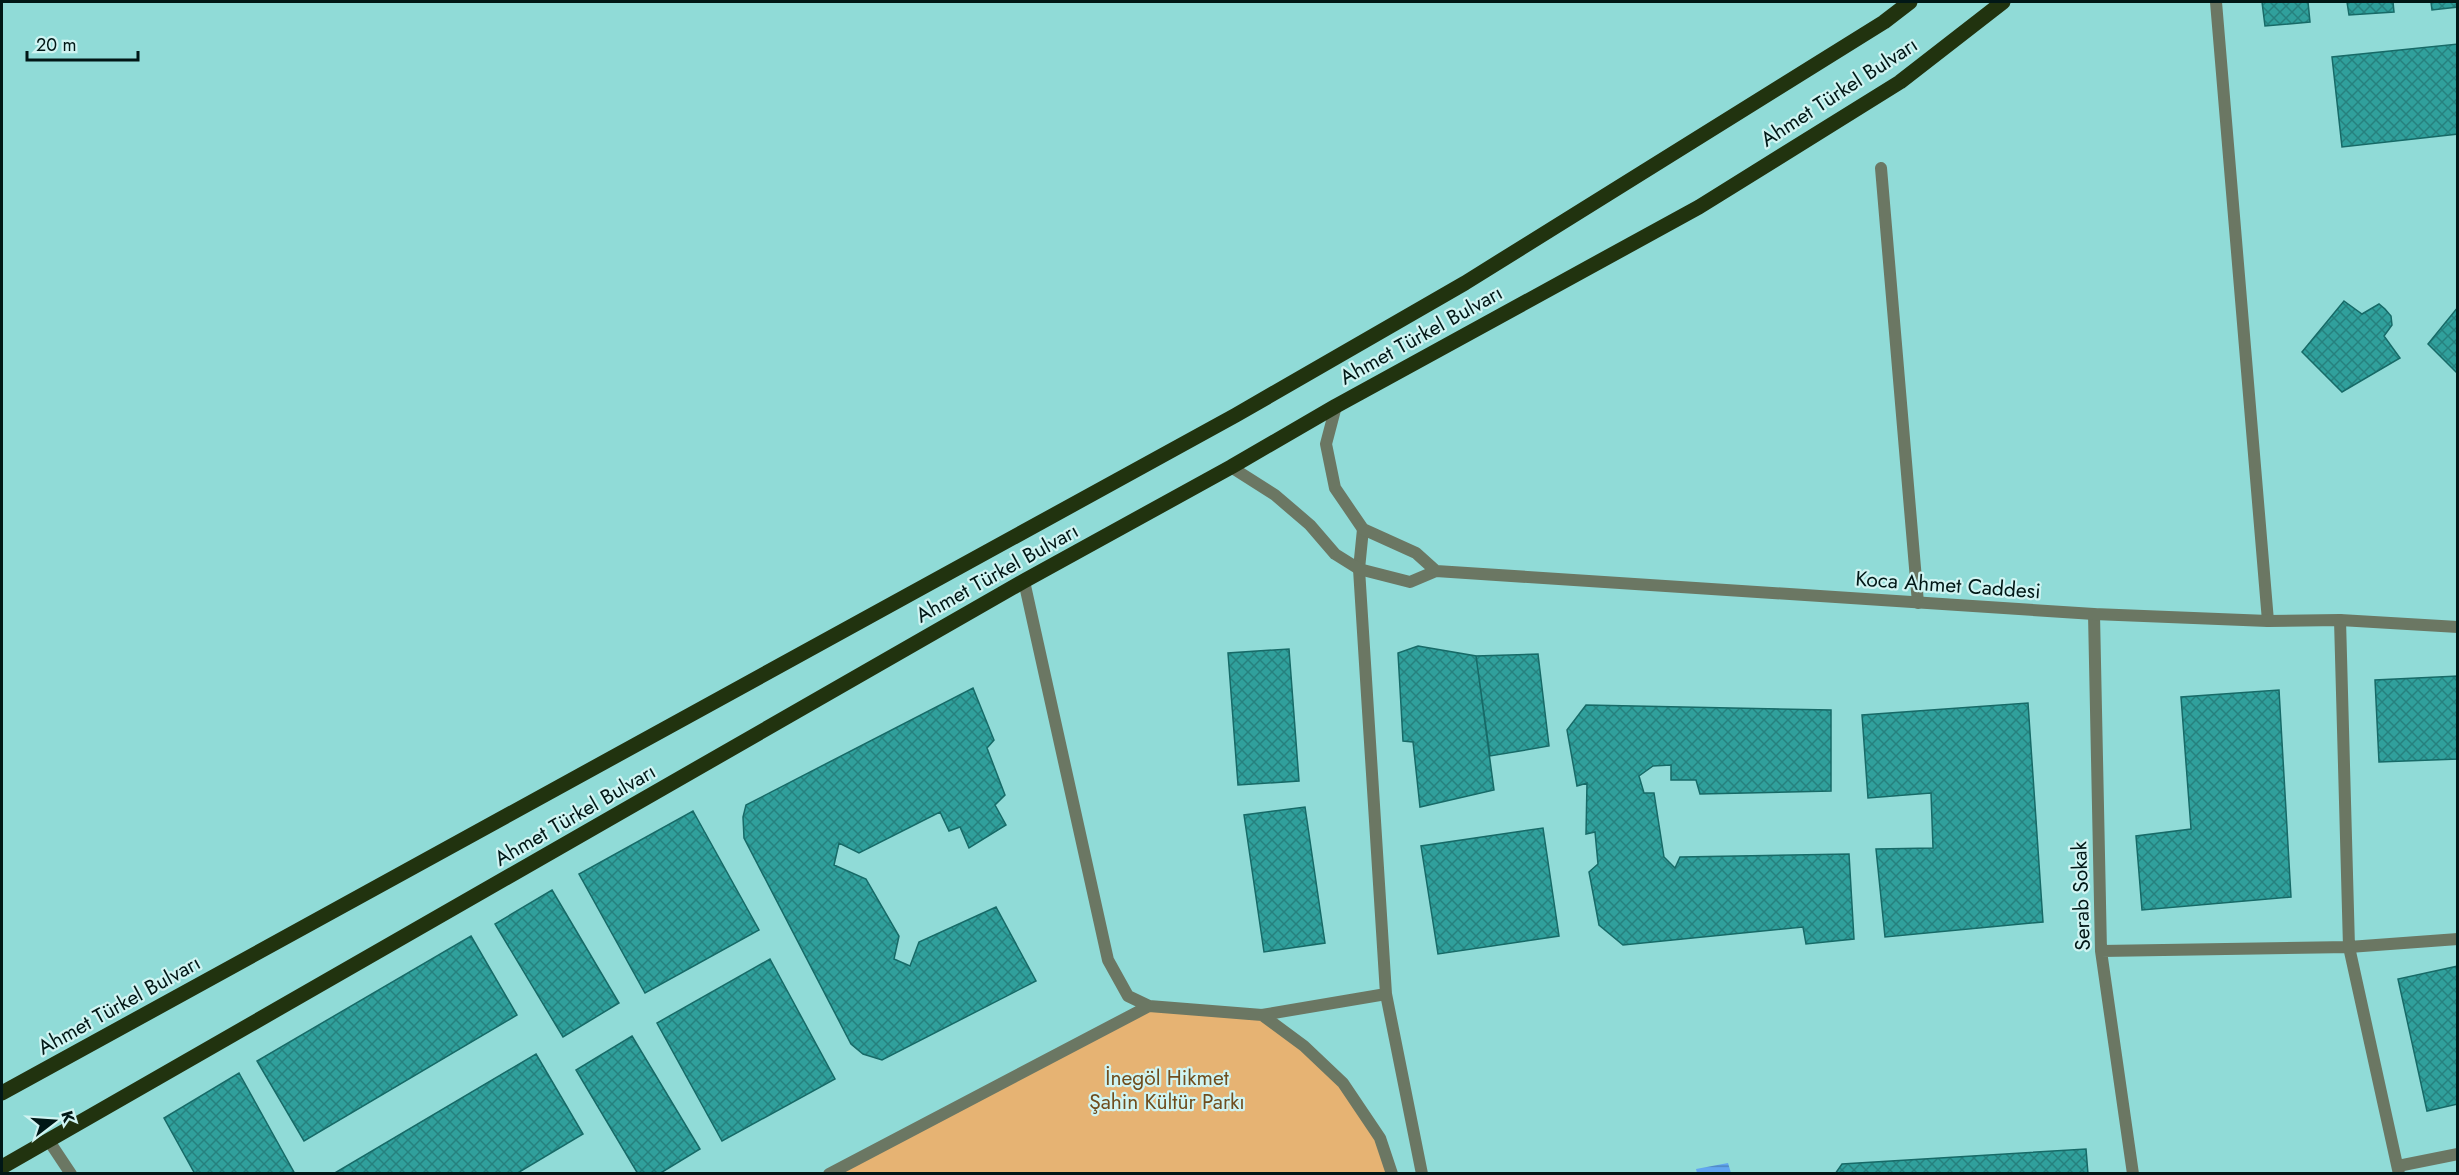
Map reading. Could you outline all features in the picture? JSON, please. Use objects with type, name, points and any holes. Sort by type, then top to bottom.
[{"type":"main road","name":"Ahmet Türkel Bulvarı","points":[[2,1094],[1256,403],[1465,283],[1884,22],[1910,2]]},
{"type":"main road","name":"Ahmet Türkel Bulvarı","points":[[2,1167],[1024,581],[1231,467],[1336,406],[1699,207],[1900,82],[2003,2]]},
{"type":"street","points":[[2216,2],[2268,621]]},
{"type":"street","points":[[1881,168],[1918,603]]},
{"type":"street","points":[[1231,467],[1275,495],[1311,525],[1335,554],[1359,569],[1410,582],[1436,571],[1416,553],[1363,529],[1335,488],[1326,444],[1336,406]]},
{"type":"street","points":[[1363,529],[1359,569],[1386,994],[1422,1173]]},
{"type":"street","name":"Koca Ahmet Caddesi","points":[[1436,571],[2094,614],[2268,621],[2340,620],[2457,627]]},
{"type":"street","points":[[1024,581],[1108,960],[1128,996],[1149,1006],[1262,1015],[1386,994]]},
{"type":"street","name":"Serab Sokak","points":[[2094,614],[2101,951],[2133,1173]]},
{"type":"street","points":[[2340,620],[2349,947],[2398,1170],[2457,1154]]},
{"type":"street","points":[[2101,951],[2349,947],[2457,939]]},
{"type":"street","points":[[829,1173],[1149,1006]]},
{"type":"street","points":[[1262,1015],[1304,1046],[1343,1083],[1380,1138],[1392,1173]]},
{"type":"street","points":[[50,1141],[71,1173]]},
{"type":"green space","name":"İnegöl Hikmet Şahin Kültür Parkı","points":[[1149,1006],[1262,1015],[1343,1083],[1380,1138],[1392,1174],[829,1174]]},
{"type":"water","points":[[1728,1163],[1731,1173],[1697,1173],[1696,1169]]},
{"type":"building","points":[[2262,2],[2308,2],[2310,22],[2265,26]]},
{"type":"building","points":[[2347,2],[2393,2],[2394,12],[2349,15]]},
{"type":"building","points":[[2431,2],[2458,2],[2458,7],[2432,10]]},
{"type":"building","points":[[2458,44],[2458,134],[2342,147],[2332,57]]},
{"type":"building","points":[[2344,301],[2362,314],[2379,304],[2385,309],[2391,316],[2392,325],[2384,336],[2400,358],[2342,392],[2302,352]]},
{"type":"building","points":[[2458,307],[2458,374],[2428,344]]},
{"type":"building","points":[[1418,646],[1476,656],[1494,790],[1420,807],[1413,742],[1403,741],[1398,653]]},
{"type":"building","points":[[1289,649],[1299,781],[1238,785],[1228,653]]},
{"type":"building","points":[[1538,654],[1549,746],[1490,756],[1476,656]]},
{"type":"building","points":[[2458,676],[2458,759],[2379,762],[2375,680]]},
{"type":"building","points":[[973,688],[994,740],[987,748],[1005,795],[995,805],[1006,825],[969,848],[960,827],[949,831],[940,812],[859,853],[839,843],[834,865],[866,879],[899,936],[894,959],[910,966],[919,942],[996,907],[1036,981],[882,1060],[863,1054],[851,1044],[744,838],[743,817],[746,805]]},
{"type":"building","points":[[2279,690],[2291,897],[2142,910],[2136,836],[2191,829],[2181,697]]},
{"type":"building","points":[[2028,703],[2043,922],[1885,937],[1876,849],[1933,848],[1931,793],[1868,798],[1862,715]]},
{"type":"building","points":[[1586,705],[1831,710],[1831,791],[1700,794],[1696,780],[1671,780],[1671,765],[1653,766],[1639,776],[1644,793],[1654,793],[1664,857],[1675,868],[1680,857],[1849,854],[1854,939],[1806,944],[1803,927],[1623,945],[1599,925],[1589,872],[1598,864],[1595,832],[1586,834],[1587,783],[1577,786],[1567,730]]},
{"type":"building","points":[[1305,807],[1325,943],[1264,952],[1244,815]]},
{"type":"building","points":[[693,811],[759,930],[645,993],[579,874]]},
{"type":"building","points":[[1543,828],[1559,936],[1438,954],[1421,846]]},
{"type":"building","points":[[552,890],[619,1003],[563,1037],[495,924]]},
{"type":"building","points":[[471,936],[517,1015],[304,1141],[257,1061]]},
{"type":"building","points":[[770,959],[835,1079],[722,1141],[657,1023]]},
{"type":"building","points":[[2458,966],[2458,1104],[2427,1111],[2398,979]]},
{"type":"building","points":[[632,1036],[700,1149],[659,1174],[638,1174],[576,1070]]},
{"type":"building","points":[[536,1054],[583,1134],[516,1174],[333,1174]]},
{"type":"building","points":[[239,1073],[295,1174],[195,1174],[164,1118]]},
{"type":"building","points":[[2086,1149],[2088,1174],[1835,1174],[1842,1164]]}]
